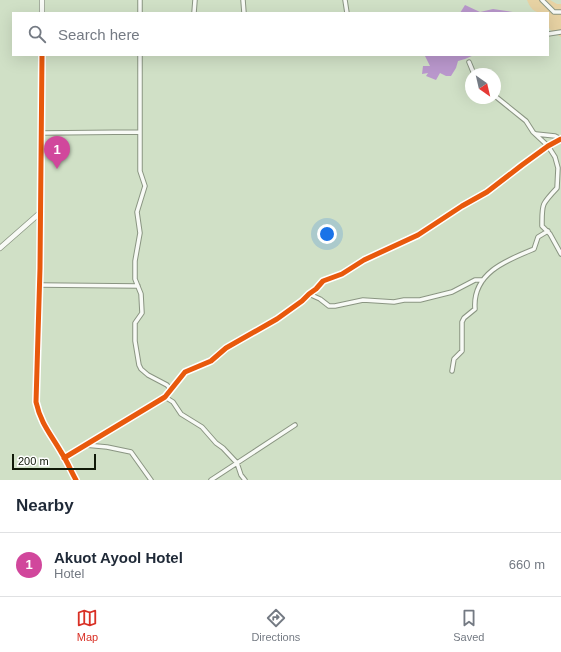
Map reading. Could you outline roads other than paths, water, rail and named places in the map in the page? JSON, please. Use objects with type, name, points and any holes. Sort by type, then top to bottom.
[{"type":"street","points":[[42,0],[42,12]]},
{"type":"street","points":[[140,0],[140,12]]},
{"type":"street","points":[[194,12],[195,0]]},
{"type":"street","points":[[243,0],[244,12]]},
{"type":"street","points":[[345,0],[347,12]]},
{"type":"street","points":[[542,0],[554,12],[561,12]]},
{"type":"street","points":[[549,34],[561,32]]},
{"type":"street","points":[[42,56],[40,285],[36,402],[42,422],[76,480]]},
{"type":"street","points":[[140,56],[140,171],[145,186],[137,212],[140,232],[135,261],[135,279],[141,294],[142,313],[135,323],[135,341],[141,370],[167,385],[171,390]]},
{"type":"street","points":[[470,62],[472,68]]},
{"type":"street","points":[[501,101],[526,120],[535,134],[548,146],[555,157],[558,172],[557,188],[545,201],[542,207],[542,226],[548,231],[561,254]]},
{"type":"street","points":[[42,133],[139,132]]},
{"type":"street","points":[[535,134],[555,136],[561,139]]},
{"type":"street","points":[[64,458],[165,397],[185,372],[211,361],[226,348],[302,301],[323,281],[342,274],[364,260],[418,235],[462,206],[487,192],[548,146],[561,139]]},
{"type":"street","points":[[0,248],[41,212]]},
{"type":"street","points":[[452,371],[454,359],[462,351],[462,322],[464,318],[475,309],[476,296],[483,280],[500,264],[534,249],[538,237],[548,231]]},
{"type":"street","points":[[309,294],[320,299],[329,306],[363,300],[394,302],[404,300],[420,300],[452,292],[475,280],[483,280]]},
{"type":"street","points":[[40,285],[138,286]]},
{"type":"street","points":[[165,397],[173,402],[181,414],[202,427],[216,443],[223,448],[237,463],[245,480]]},
{"type":"street","points":[[211,480],[296,425]]},
{"type":"street","points":[[85,445],[107,447],[131,452],[151,480]]},
{"type":"place","name":"Akuot Ayool Hotel","points":[[57,169]]}]
